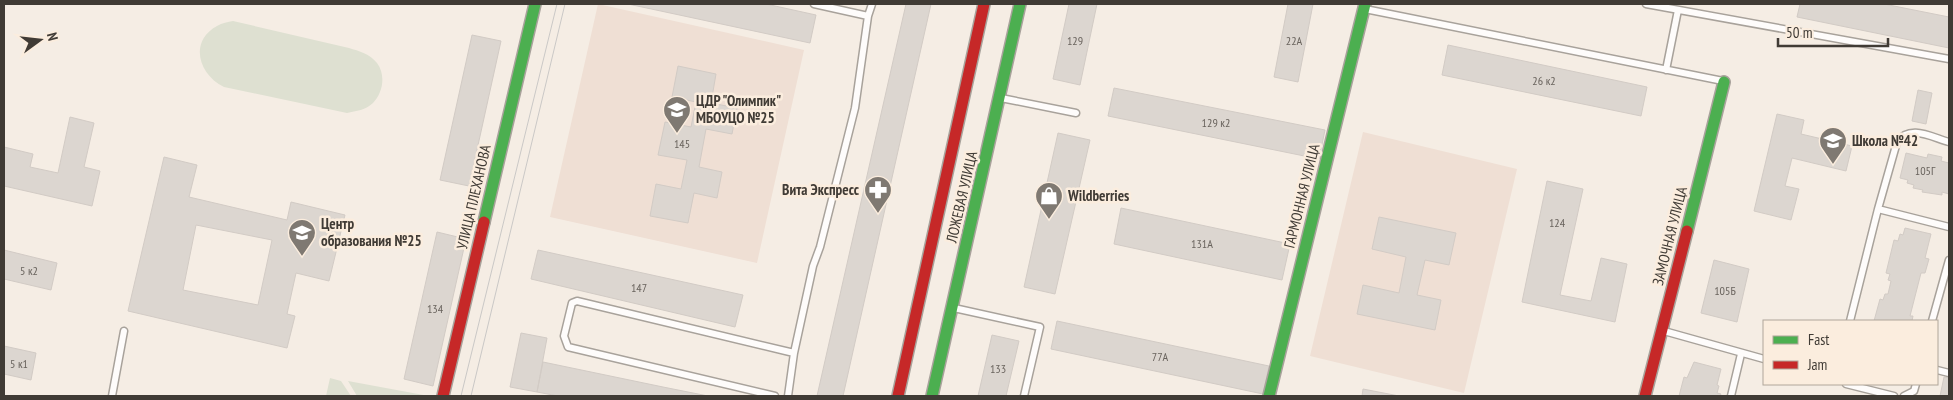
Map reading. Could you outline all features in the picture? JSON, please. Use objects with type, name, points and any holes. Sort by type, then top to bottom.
[{"type":"street","name":"УЛИЦА ПЛЕХАНОВА","points":[[443,396],[535,4]]},
{"type":"street","name":"ЛОЖЕВАЯ УЛИЦА","points":[[898,396],[984,4]]},
{"type":"street","name":"ЛОЖЕВАЯ УЛИЦА","points":[[932,396],[1020,4]]},
{"type":"street","name":"ГАРМОННАЯ УЛИЦА","points":[[1269,396],[1364,6]]},
{"type":"street","name":"ЗАМОЧНАЯ УЛИЦА","points":[[1645,396],[1724,82]]},
{"type":"lane","points":[[814,4],[868,16]]},
{"type":"lane","points":[[788,396],[794,353],[813,266],[820,247],[854,108],[868,16],[872,4]]},
{"type":"lane","points":[[1646,4],[1949,59]]},
{"type":"lane","points":[[1364,6],[1724,82]]},
{"type":"lane","points":[[1666,70],[1678,10]]},
{"type":"lane","points":[[999,98],[1076,113]]},
{"type":"lane","points":[[1850,320],[1897,142],[1903,134],[1911,132],[1949,142]]},
{"type":"lane","points":[[1878,209],[1949,227]]},
{"type":"lane","points":[[1932,320],[1949,260]]},
{"type":"lane","points":[[774,396],[568,347],[564,336],[572,303],[577,301],[794,353]]},
{"type":"lane","points":[[952,307],[1040,327],[1024,396]]},
{"type":"lane","points":[[112,396],[124,331]]},
{"type":"lane","points":[[1662,331],[1723,346],[1741,354],[1763,358]]},
{"type":"lane","points":[[1731,396],[1741,354]]},
{"type":"lane","points":[[1850,385],[1894,396]]},
{"type":"lane","points":[[1904,396],[1914,391],[1916,385]]},
{"type":"shaded area","name":"ЦДР \"Олимпик\" МБОУЦО №25","points":[[598,4],[804,50],[757,263],[550,217]]},
{"type":"shaded area","points":[[233,21],[364,53],[377,63],[382,73],[382,84],[379,94],[373,103],[367,107],[347,113],[224,87],[208,74],[203,66],[200,48],[208,32],[219,25]]},
{"type":"shaded area","points":[[1363,132],[1517,169],[1464,393],[1310,356]]},
{"type":"shaded area","points":[[330,378],[341,381],[351,396],[326,396]]},
{"type":"shaded area","points":[[348,381],[429,396],[357,396]]},
{"type":"building","points":[[628,4],[766,4],[816,15],[810,43]]},
{"type":"building","points":[[906,4],[931,4],[843,396],[817,396]]},
{"type":"building","points":[[1069,4],[1097,4],[1080,85],[1053,79]]},
{"type":"building","points":[[1288,4],[1313,4],[1298,82],[1274,77]]},
{"type":"building","points":[[1800,4],[1884,4],[1949,17],[1949,48],[1797,17]]},
{"type":"building","points":[[472,35],[501,41],[469,186],[440,180]]},
{"type":"building","points":[[1448,45],[1647,87],[1641,116],[1442,75]]},
{"type":"building","points":[[678,66],[716,74],[711,103],[737,108],[732,134],[706,129],[699,167],[722,172],[717,198],[694,193],[688,223],[650,216],[656,184],[681,189],[687,160],[658,155],[665,122],[691,127],[696,102],[672,97]]},
{"type":"building","points":[[1114,88],[1325,130],[1319,159],[1108,116]]},
{"type":"building","points":[[1918,90],[1932,93],[1926,124],[1912,121]]},
{"type":"building","name":"Школа №42","points":[[1777,114],[1804,120],[1801,134],[1852,146],[1846,171],[1792,158],[1785,186],[1799,189],[1791,220],[1754,211]]},
{"type":"building","points":[[70,117],[94,123],[84,167],[100,171],[92,206],[4,186],[4,147],[33,154],[30,167],[58,173]]},
{"type":"building","points":[[1058,133],[1090,140],[1055,294],[1024,287]]},
{"type":"building","points":[[1906,153],[1927,158],[1928,154],[1942,157],[1941,161],[1949,163],[1949,194],[1942,192],[1942,195],[1922,192],[1923,190],[1913,188],[1914,185],[1907,183],[1908,180],[1900,178]]},
{"type":"building","name":"Центр образования №25","points":[[164,157],[197,165],[189,197],[287,220],[291,202],[345,215],[329,281],[296,273],[287,314],[295,316],[287,348],[128,311]],"holes":[[[196,225],[272,240],[258,305],[183,290]]]},
{"type":"building","points":[[1547,181],[1583,189],[1560,295],[1591,301],[1601,258],[1627,264],[1615,322],[1522,302]]},
{"type":"building","points":[[1121,208],[1290,244],[1282,280],[1114,244]]},
{"type":"building","points":[[1379,217],[1456,233],[1449,265],[1425,260],[1417,295],[1441,300],[1435,330],[1357,314],[1363,285],[1399,293],[1406,257],[1372,249]]},
{"type":"building","points":[[1905,228],[1931,234],[1925,258],[1929,259],[1925,273],[1921,273],[1910,316],[1913,316],[1912,320],[1874,320],[1880,299],[1883,300],[1885,294],[1888,294],[1891,281],[1888,280],[1890,274],[1886,273],[1894,240],[1898,241],[1900,234],[1903,235]]},
{"type":"building","points":[[437,232],[466,239],[433,386],[404,379]]},
{"type":"building","points":[[4,250],[57,263],[51,290],[4,279]]},
{"type":"building","points":[[538,250],[743,295],[735,327],[531,279]]},
{"type":"building","points":[[1714,260],[1749,269],[1737,322],[1701,313]]},
{"type":"building","points":[[1057,321],[1269,366],[1263,394],[1051,349]]},
{"type":"building","points":[[521,333],[547,338],[537,392],[510,387]]},
{"type":"building","points":[[992,335],[1019,341],[1006,396],[978,396]]},
{"type":"building","points":[[4,346],[36,353],[31,380],[4,374]]},
{"type":"building","points":[[543,362],[708,396],[558,396],[537,392]]},
{"type":"building","points":[[1694,362],[1721,369],[1717,385],[1719,386],[1717,393],[1721,394],[1720,396],[1679,396],[1684,377],[1687,378]]},
{"type":"building","points":[[1944,377],[1949,378],[1949,396],[1940,396]]},
{"type":"building","points":[[1363,389],[1399,396],[1362,396]]},
{"type":"tram line","points":[[461,396],[557,4]]},
{"type":"tram line","points":[[471,396],[565,4]]},
{"type":"traffic: fast","points":[[484,222],[535,4]]},
{"type":"traffic: fast","points":[[932,396],[1020,4]]},
{"type":"traffic: fast","points":[[1269,396],[1365,4]]},
{"type":"traffic: fast","points":[[1687,231],[1724,82]]},
{"type":"traffic: jam","points":[[898,396],[984,4]]},
{"type":"traffic: jam","points":[[443,396],[484,222]]},
{"type":"traffic: jam","points":[[1645,396],[1687,231]]},
{"type":"place","name":"ЦДР \"Олимпик\" МБОУЦО №25","points":[[677,134]]},
{"type":"place","name":"Школа №42","points":[[1833,165]]},
{"type":"place","name":"Вита Экспресс","points":[[878,214]]},
{"type":"place","name":"Wildberries","points":[[1049,220]]},
{"type":"place","name":"Центр образования №25","points":[[302,257]]}]
